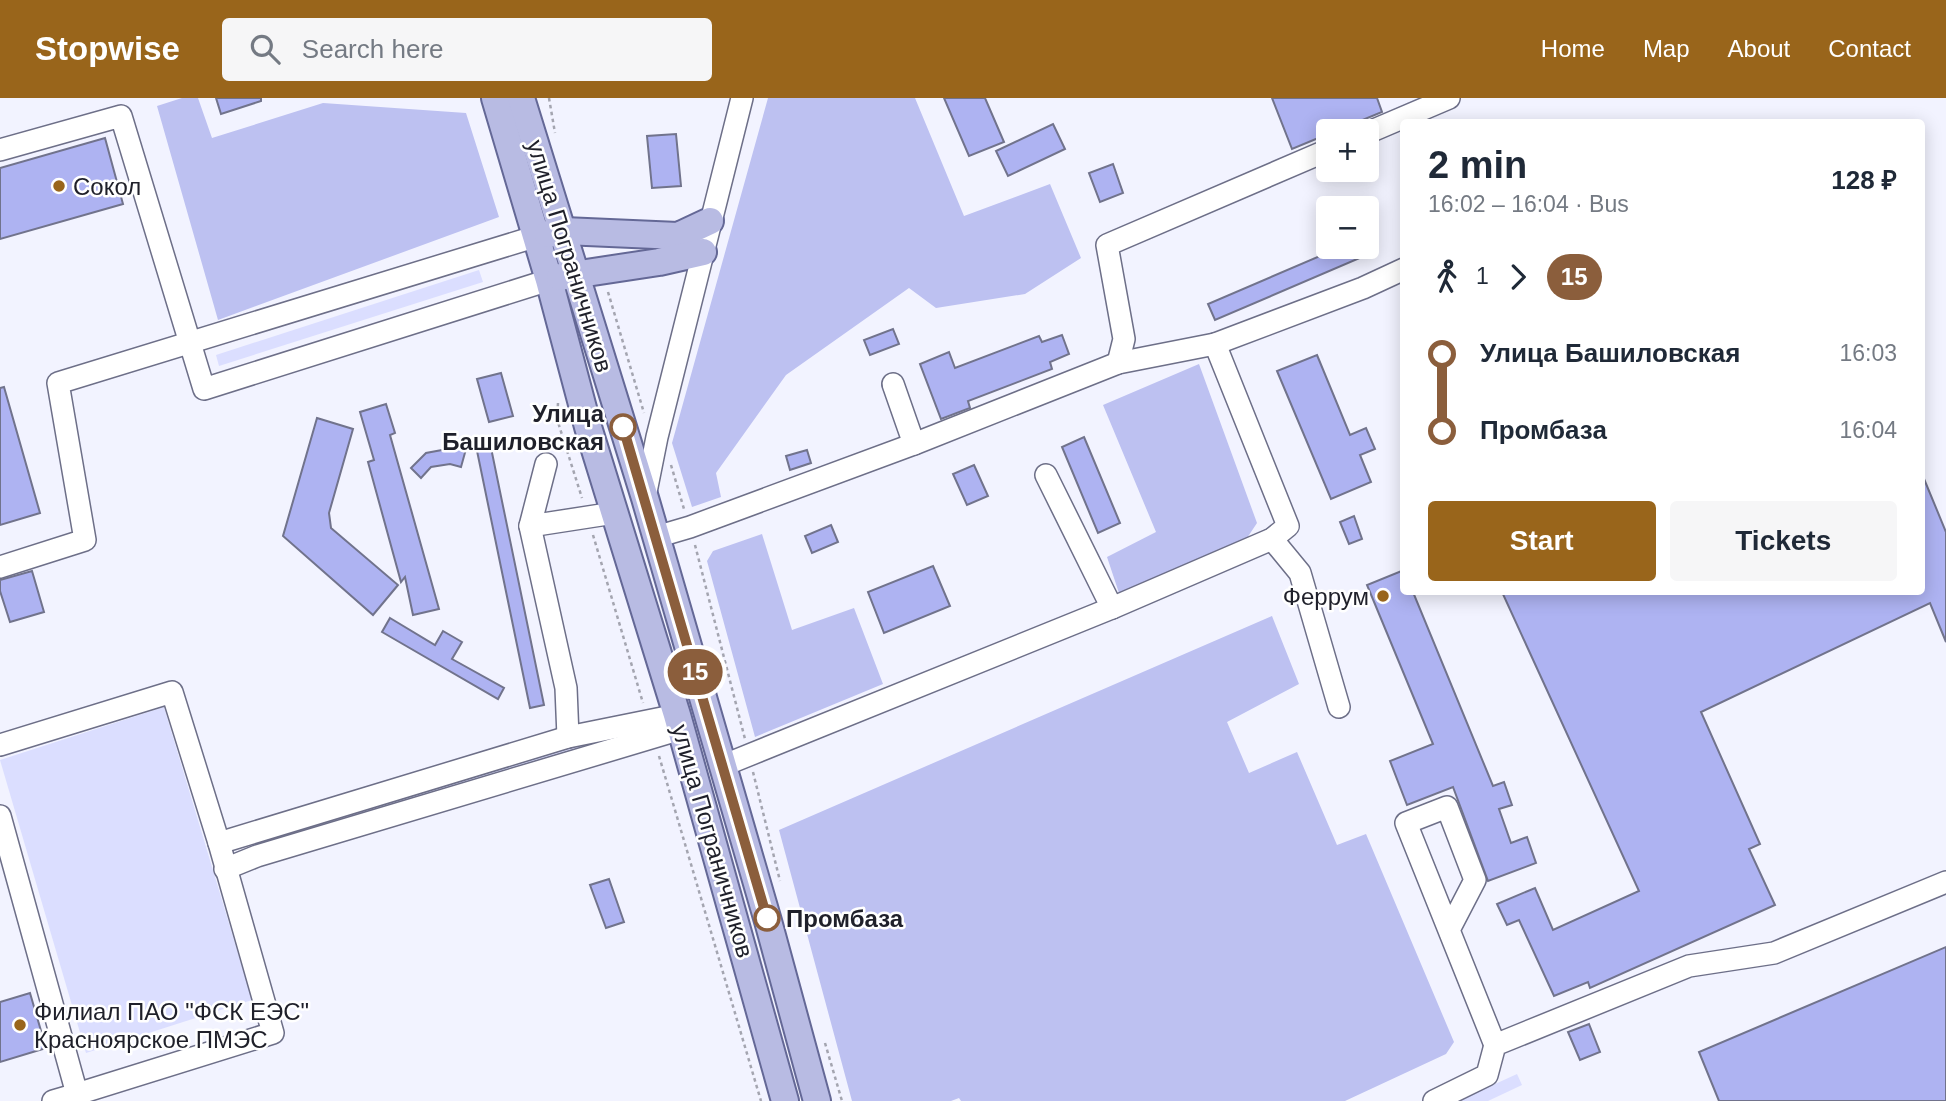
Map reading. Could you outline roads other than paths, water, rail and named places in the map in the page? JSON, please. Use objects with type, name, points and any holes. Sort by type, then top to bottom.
[{"type":"main road","name":"улица Пограничников","points":[[495,98],[534,237],[549,279],[584,415],[679,722],[785,1101]]},
{"type":"main road","name":"улица Пограничников","points":[[521,98],[645,498],[817,1101]]},
{"type":"main road","points":[[534,237],[564,231],[678,236],[710,221]]},
{"type":"main road","points":[[549,279],[659,262],[703,252]]},
{"type":"main road","points":[[751,976],[760,987],[769,988],[777,975],[778,957]]},
{"type":"main road","points":[[777,1070],[778,1060],[788,1049],[800,1053],[806,1061]]},
{"type":"street","points":[[645,498],[655,447],[742,98]]},
{"type":"street","points":[[1379,128],[1449,98]]},
{"type":"street","points":[[0,150],[121,116],[204,389],[549,279]]},
{"type":"street","points":[[1118,363],[1124,339],[1107,245],[1316,155]]},
{"type":"street","points":[[0,567],[85,540],[58,383],[534,237]]},
{"type":"street","points":[[656,537],[690,527],[914,444],[1118,363],[1215,344],[1363,288],[1400,271]]},
{"type":"street","points":[[722,766],[1112,608],[1272,539],[1288,527],[1215,344]]},
{"type":"street","points":[[893,383],[914,444]]},
{"type":"street","points":[[546,464],[530,526],[576,687],[568,737]]},
{"type":"street","points":[[1046,475],[1112,608]]},
{"type":"street","points":[[530,526],[614,513]]},
{"type":"street","points":[[1272,539],[1300,573],[1339,707]]},
{"type":"street","points":[[0,745],[172,692],[219,842],[273,1033],[53,1101]]},
{"type":"street","points":[[219,842],[568,737],[679,722]]},
{"type":"street","points":[[225,869],[270,852],[679,722]]},
{"type":"street","points":[[1434,1101],[1488,1074],[1495,1045],[1406,823],[1447,807],[1475,880],[1450,928]]},
{"type":"street","points":[[0,816],[77,1094]]},
{"type":"street","points":[[1495,1045],[1689,966],[1774,953],[1946,882]]},
{"type":"place","name":"Сокол","points":[[59,186]]},
{"type":"place","name":"Улица Башиловская","points":[[623,427]]},
{"type":"place","name":"Феррум","points":[[1383,596]]},
{"type":"place","name":"Промбаза","points":[[767,918]]},
{"type":"place","name":"Филиал ПАО \"ФСК ЕЭС\" Красноярское ПМЭС","points":[[20,1025]]}]
